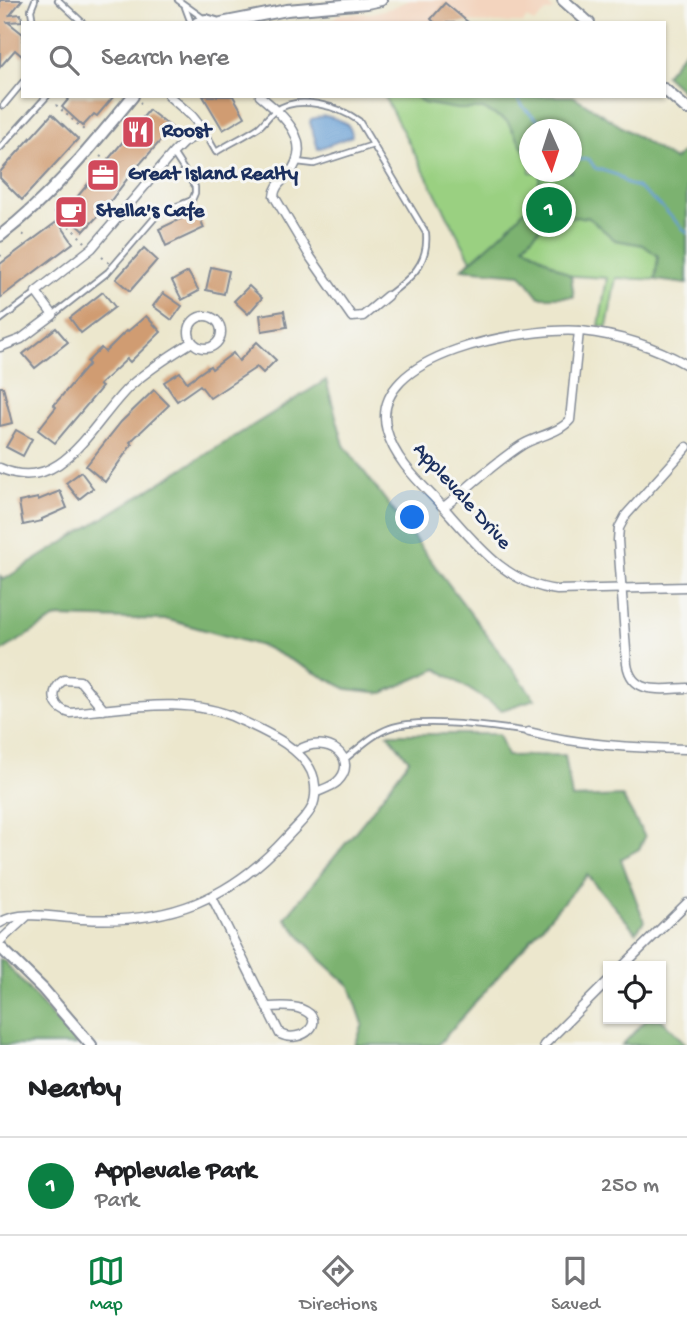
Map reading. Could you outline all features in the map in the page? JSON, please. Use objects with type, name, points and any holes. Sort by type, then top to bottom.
[{"type":"street","points":[[230,21],[251,20],[286,10],[381,0]]},
{"type":"street","points":[[563,0],[587,21]]},
{"type":"street","points":[[666,91],[687,109]]},
{"type":"street","points":[[0,347],[21,339],[54,315],[36,292],[92,248],[173,153],[183,143],[204,131],[171,98]]},
{"type":"street","points":[[262,98],[288,120],[298,147],[295,162],[277,186],[274,196],[333,291],[348,313],[358,317],[363,316],[387,296]]},
{"type":"street","points":[[0,236],[42,199],[136,99]]},
{"type":"street","points":[[203,316],[217,320],[222,335],[217,344],[202,348],[192,342],[189,331],[194,321],[203,316]]},
{"type":"street","points":[[444,508],[507,455],[543,434],[562,427],[570,420],[579,331]]},
{"type":"street","name":"Applevale Drive","points":[[687,365],[636,342],[579,331],[517,335],[463,348],[426,364],[393,390],[385,410],[387,432],[402,461],[486,555],[508,572],[527,583],[557,590],[687,587]]},
{"type":"street","points":[[0,468],[16,474],[33,475],[58,466],[71,455],[129,387],[192,342]]},
{"type":"street","points":[[687,447],[622,521],[618,534],[626,664],[630,677],[639,686],[646,688],[687,688]]},
{"type":"street","points":[[0,923],[8,917],[27,916],[118,920],[179,909],[212,897],[248,875],[269,857],[314,805],[317,792],[313,774],[297,751],[230,715],[175,705],[104,710],[64,712],[54,698],[56,687],[64,680],[80,681],[104,710]]},
{"type":"street","points":[[529,732],[586,742],[687,748]]},
{"type":"street","points":[[297,751],[314,743],[325,744],[338,751],[343,761],[340,779],[317,792]]},
{"type":"street","points":[[212,897],[267,1007],[284,1039],[300,1043],[310,1037],[313,1020],[305,1011],[292,1007],[267,1007]]},
{"type":"street","points":[[628,961],[686,906]]},
{"type":"street","points":[[0,941],[27,916]]},
{"type":"street","points":[[0,947],[43,989],[91,1045]]},
{"type":"street","points":[[544,1045],[603,986]]},
{"type":"lane","points":[[33,21],[31,9],[35,0]]},
{"type":"lane","points":[[58,0],[81,21]]},
{"type":"lane","points":[[178,0],[208,21]]},
{"type":"lane","points":[[185,6],[190,21]]},
{"type":"lane","points":[[75,21],[78,18]]},
{"type":"lane","points":[[3,106],[21,84]]},
{"type":"lane","points":[[0,148],[45,98]]},
{"type":"lane","points":[[204,131],[216,152],[258,128],[276,109],[287,105],[314,104],[340,110],[359,121],[426,233],[426,252],[419,267],[405,283],[387,296]]},
{"type":"lane","points":[[295,162],[314,164],[373,145]]},
{"type":"lane","points":[[54,315],[108,272],[158,215],[192,200],[195,187],[173,153]]},
{"type":"lane","points":[[0,320],[36,292]]},
{"type":"lane","points":[[343,761],[376,734],[401,725],[450,724],[529,732]]},
{"type":"path","points":[[136,99],[145,107]]},
{"type":"path","points":[[56,105],[85,131]]},
{"type":"path","points":[[100,156],[104,159]]},
{"type":"path","points":[[54,211],[88,244]]},
{"type":"path","points":[[23,234],[26,239]]},
{"type":"shaded area","points":[[409,0],[543,0],[554,10],[546,12],[536,21],[527,18],[525,21],[331,21],[338,14],[372,13]]},
{"type":"green space","points":[[687,48],[686,94],[666,74]]},
{"type":"green space","points":[[385,98],[519,98],[526,119],[519,119],[519,182],[582,181],[687,281],[616,278],[607,327],[599,326],[607,278],[462,269],[471,260]]},
{"type":"green space","points":[[418,98],[576,98],[674,160],[687,148],[687,284],[655,280],[658,256],[643,245],[615,240],[588,217],[550,218],[524,245],[571,276],[574,297],[539,297],[521,274],[462,269],[511,225],[533,197],[539,182],[582,182],[582,119],[519,119],[519,141],[507,121],[483,109],[457,109],[423,103]]},
{"type":"green space","points":[[326,380],[344,445],[535,699],[502,710],[437,669],[383,693],[347,689],[265,647],[169,620],[57,617],[0,652],[0,576],[3,580]]},
{"type":"green space","points":[[388,734],[499,734],[507,756],[565,755],[572,798],[622,796],[645,837],[639,849],[621,859],[644,921],[636,932],[587,875],[438,1045],[355,1045],[363,1024],[350,986],[319,958],[285,918],[368,816],[409,760]]},
{"type":"green space","points":[[0,959],[4,961],[77,1045],[0,1045]]},
{"type":"green space","points":[[642,1024],[666,1024],[687,1045],[622,1045]]},
{"type":"water","points":[[324,116],[346,124],[352,136],[318,149],[310,122],[311,119]]},
{"type":"building","points":[[0,0],[22,0],[10,15],[21,14],[22,21],[8,22],[21,32],[21,55],[15,50],[0,67]]},
{"type":"building","points":[[445,3],[467,21],[433,21],[431,19]]},
{"type":"building","points":[[69,98],[112,98],[97,116],[94,114],[83,126],[62,107]]},
{"type":"building","points":[[204,98],[234,98],[245,117],[223,130]]},
{"type":"building","points":[[149,110],[172,128],[84,231],[64,213]]},
{"type":"building","points":[[52,114],[78,139],[22,200],[0,178],[0,172]]},
{"type":"building","points":[[197,211],[204,228],[166,246],[159,229]]},
{"type":"building","points":[[58,221],[73,243],[0,298],[0,264]]},
{"type":"building","points":[[144,248],[157,260],[130,291],[116,279]]},
{"type":"building","points":[[211,267],[229,271],[224,294],[206,290]]},
{"type":"building","points":[[188,272],[199,291],[182,300],[172,281]]},
{"type":"building","points":[[249,286],[262,298],[248,314],[234,301]]},
{"type":"building","points":[[103,292],[115,307],[81,333],[70,318]]},
{"type":"building","points":[[163,293],[182,306],[172,320],[153,306]]},
{"type":"building","points":[[284,311],[287,327],[262,331],[260,315]]},
{"type":"building","points":[[146,316],[161,332],[130,362],[127,359],[99,385],[102,387],[55,443],[38,430],[56,407],[54,405],[89,364],[87,362],[101,348],[105,352]]},
{"type":"building","points":[[56,328],[68,342],[35,368],[23,354]]},
{"type":"building","points":[[257,342],[276,360],[263,373],[257,367],[210,398],[200,385],[177,401],[164,382],[180,372],[187,382],[210,366],[212,369],[233,353],[239,361]]},
{"type":"building","points":[[0,387],[3,387],[12,423],[0,426]]},
{"type":"building","points":[[154,390],[169,405],[130,442],[132,444],[105,482],[86,466],[121,422]]},
{"type":"building","points":[[16,430],[32,439],[23,456],[6,447]]},
{"type":"building","points":[[81,472],[93,488],[79,499],[66,483]]},
{"type":"building","points":[[60,491],[67,508],[42,521],[23,525],[19,502],[38,500]]},
{"type":"waterway","points":[[518,98],[537,119]]},
{"type":"waterway","points":[[582,160],[589,159],[595,168],[617,175],[627,184],[637,187],[662,207],[687,233]]},
{"type":"place","name":"Roost","points":[[138,132]]},
{"type":"place","name":"Great Island Realty","points":[[103,175]]},
{"type":"place","name":"Applevale Park","points":[[549,210]]},
{"type":"place","name":"Stella's Cafe","points":[[71,212]]}]
